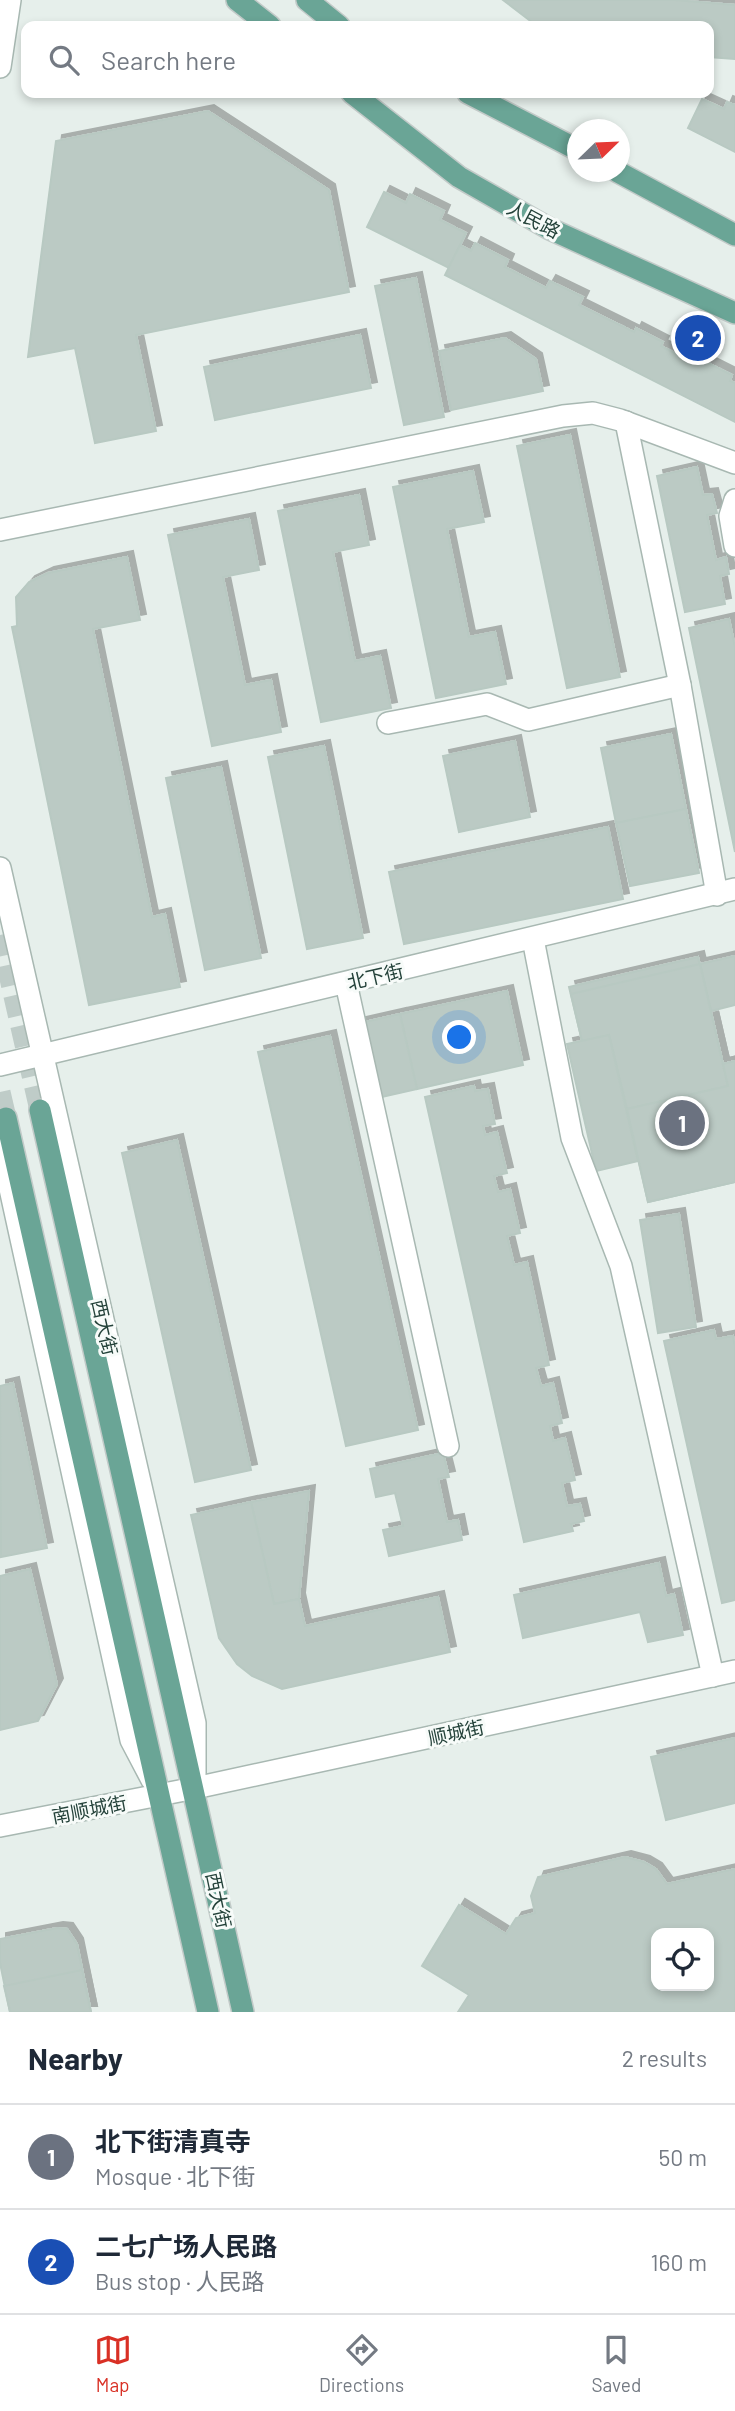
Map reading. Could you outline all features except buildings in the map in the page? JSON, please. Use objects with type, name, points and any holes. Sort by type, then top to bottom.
[{"type":"main road","points":[[237,0],[264,21]]},
{"type":"main road","points":[[307,0],[333,21]]},
{"type":"main road","name":"人民路","points":[[358,98],[459,177],[550,229],[735,313]]},
{"type":"main road","points":[[478,98],[567,144]]},
{"type":"main road","points":[[630,178],[735,234]]},
{"type":"main road","name":"西大街","points":[[40,1110],[177,1792],[208,2012]]},
{"type":"main road","name":"西大街","points":[[6,1118],[177,1792],[243,2012]]},
{"type":"street","points":[[0,67],[10,0]]},
{"type":"street","points":[[0,530],[563,416],[593,413],[626,422],[735,463]]},
{"type":"street","points":[[626,422],[726,892]]},
{"type":"street","points":[[735,500],[730,516],[735,546]]},
{"type":"street","points":[[388,723],[487,704],[528,720],[680,685]]},
{"type":"street","name":"西大街","points":[[0,867],[195,1723],[177,1792]]},
{"type":"street","name":"北下街","points":[[7,1064],[726,892]]},
{"type":"street","points":[[533,939],[572,1138],[621,1266],[713,1676]]},
{"type":"street","points":[[346,983],[448,1446]]},
{"type":"street","name":"西大街","points":[[0,1143],[131,1740],[177,1792]]},
{"type":"street","name":"顺城街","points":[[177,1792],[735,1671]]},
{"type":"street","name":"南顺城街","points":[[0,1826],[177,1792]]},
{"type":"tunnel","points":[[0,935],[40,1110]]},
{"type":"tunnel","points":[[0,1092],[6,1118]]},
{"type":"place","name":"二七广场人民路","points":[[698,338]]},
{"type":"place","name":"北下街清真寺","points":[[682,1123]]}]
